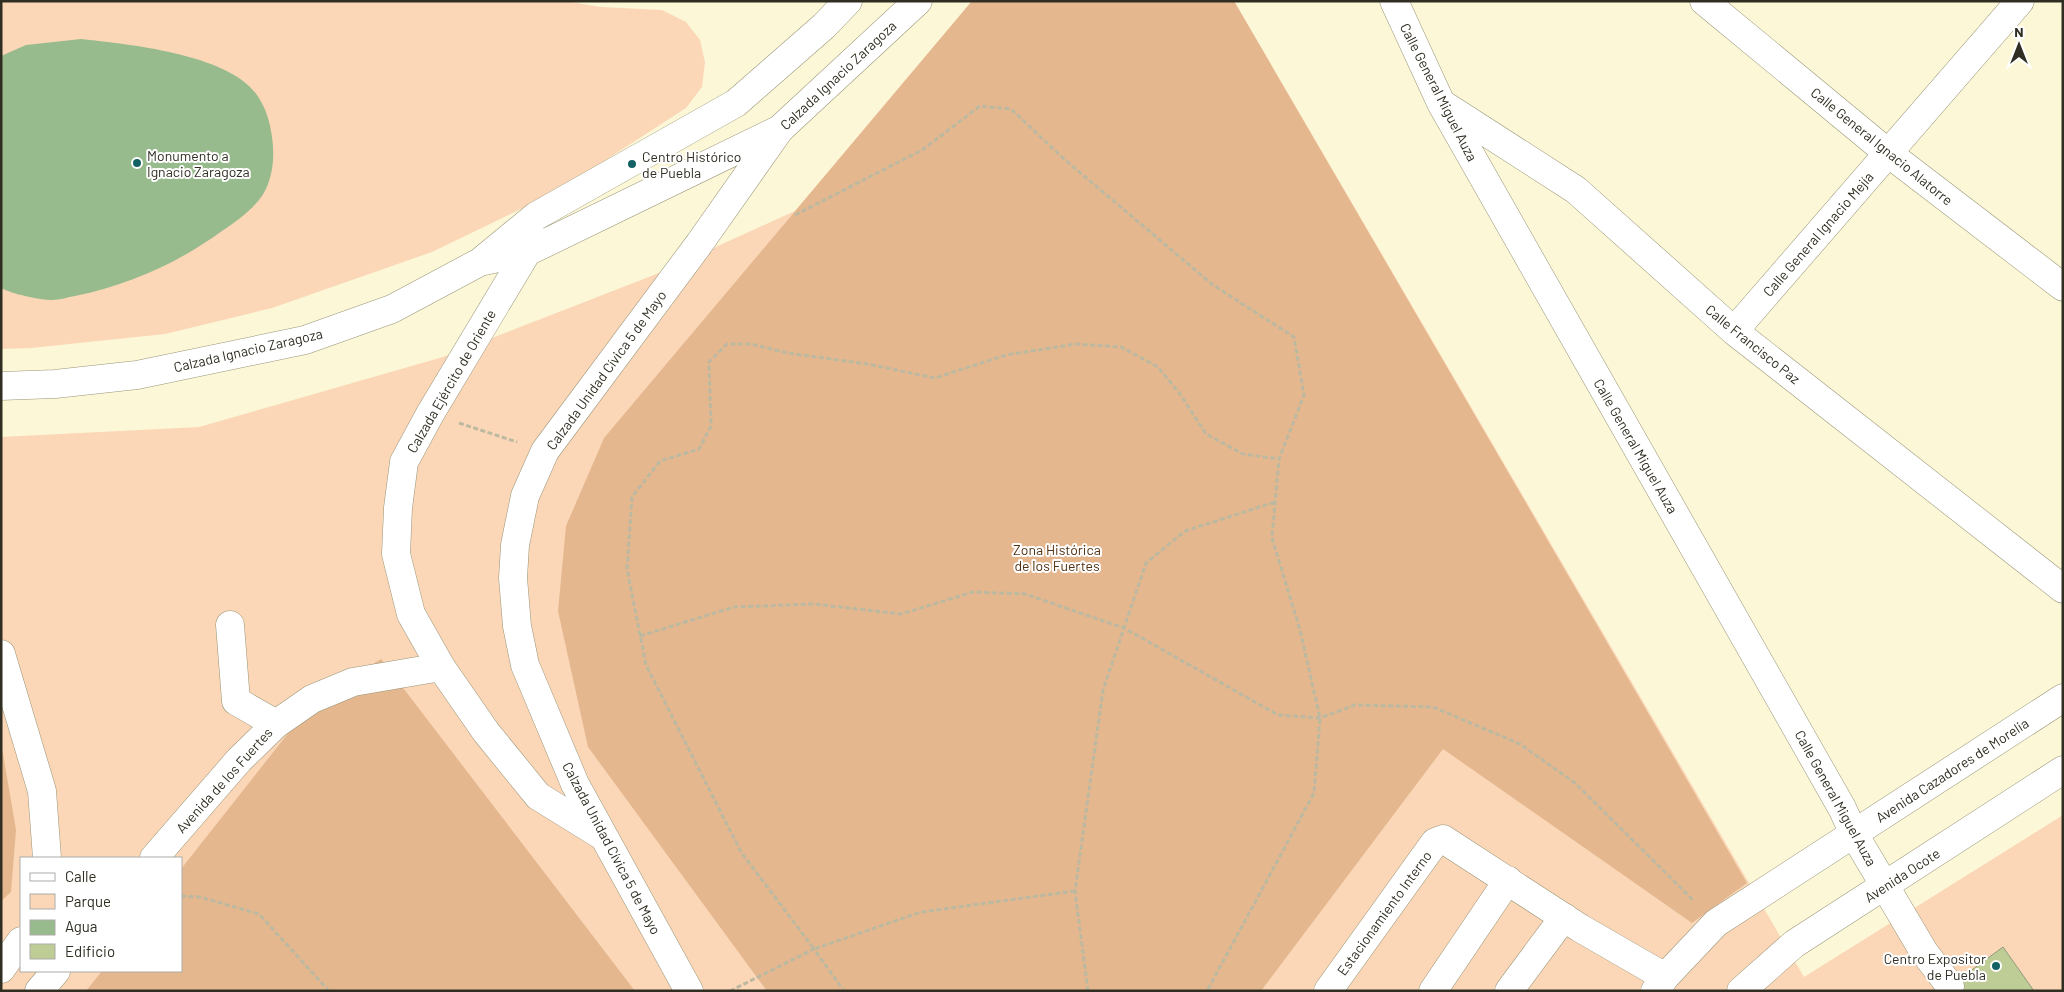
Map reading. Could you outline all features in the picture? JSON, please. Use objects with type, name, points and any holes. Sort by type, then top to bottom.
[{"type":"street","name":"Calzada Ignacio Zaragoza","points":[[1,386],[55,384],[137,375],[305,340],[392,309],[480,262],[536,216],[736,103],[824,26],[848,1]]},
{"type":"street","name":"Calzada Ignacio Zaragoza","points":[[480,262],[527,252],[780,129],[918,1]]},
{"type":"street","name":"Calle General Miguel Auza","points":[[1394,1],[1441,103],[1837,800],[1854,834],[1886,885],[1924,952],[1950,986]]},
{"type":"street","name":"Calle General Ignacio Alatorre","points":[[1704,1],[1888,153],[2063,288]]},
{"type":"street","name":"Calle General Ignacio Mejía","points":[[1734,330],[2020,1]]},
{"type":"street","name":"Calle Francisco Paz","points":[[1441,103],[1576,190],[1734,330],[2063,589]]},
{"type":"street","name":"Calzada Unidad Cívica 5 de Mayo","points":[[689,991],[574,784],[525,664],[517,626],[513,578],[515,545],[525,496],[545,451],[699,244],[780,129]]},
{"type":"street","name":"Calzada Ejército de Oriente","points":[[536,216],[527,252],[430,414],[404,462],[398,508],[396,554],[411,614],[441,667],[486,732],[538,796],[604,837]]},
{"type":"street","points":[[230,625],[236,701],[276,724]]},
{"type":"street","points":[[1,654],[42,791],[47,857]]},
{"type":"street","name":"Avenida de los Fuertes","points":[[155,857],[239,760],[276,724],[312,699],[353,682],[441,667]]},
{"type":"street","name":"Avenida Cazadores de Morelia","points":[[1660,984],[1716,923],[2063,698]]},
{"type":"street","name":"Avenida Ocote","points":[[1744,988],[1794,944],[2063,770]]},
{"type":"street","name":"Estacionamiento Interno","points":[[1328,991],[1438,840],[1443,839],[1508,880]]},
{"type":"street","points":[[1433,991],[1508,880],[1564,916],[1660,984]]},
{"type":"street","points":[[1509,991],[1564,916]]},
{"type":"street","points":[[1,969],[20,942]]},
{"type":"street","points":[[39,991],[55,972]]},
{"type":"path","points":[[795,215],[922,150],[980,106],[1011,109],[1064,160],[1213,285],[1294,337],[1304,395],[1279,459],[1272,538],[1300,630],[1320,718],[1314,793],[1208,991]]},
{"type":"path","points":[[844,991],[741,852],[646,665],[626,569],[632,497],[660,461],[699,449],[711,426],[709,362],[727,344],[751,344],[788,353],[867,364],[935,378],[1006,355],[1076,344],[1121,347],[1158,367],[1180,394],[1206,434],[1244,454],[1279,459]]},
{"type":"path","points":[[430,414],[545,451]]},
{"type":"path","points":[[1088,991],[1075,891],[1103,690],[1146,563],[1185,531],[1275,502]]},
{"type":"path","points":[[640,636],[734,607],[814,604],[902,614],[973,592],[1025,594],[1124,628],[1278,715],[1320,718],[1355,705],[1433,707],[1520,744],[1575,783],[1716,923]]},
{"type":"path","points":[[730,991],[814,949],[921,912],[1075,891]]},
{"type":"path","points":[[182,896],[200,897],[258,914],[329,991]]},
{"type":"green space","points":[[1,1],[565,1],[601,7],[662,10],[686,22],[700,40],[705,62],[702,87],[686,108],[558,191],[432,252],[272,308],[165,334],[31,348],[1,349]]},
{"type":"green space","name":"Zona Histórica de los Fuertes","points":[[972,1],[1234,1],[1804,977],[2063,815],[2063,991],[1,991],[1,437],[199,427],[443,357],[654,275],[795,211]]},
{"type":"green space","name":"Zona Histórica de los Fuertes","points":[[972,1],[1234,1],[1747,883],[1692,923],[1443,749],[1261,991],[767,991],[588,747],[558,611],[566,526],[604,438]]},
{"type":"green space","points":[[381,659],[635,991],[86,991],[101,972],[182,972],[182,868],[312,703]]},
{"type":"green space","points":[[1,742],[16,830],[11,892],[1,901]]},
{"type":"water","name":"Monumento a Ignacio Zaragoza","points":[[81,39],[150,48],[176,54],[224,70],[243,81],[257,95],[267,115],[273,145],[272,168],[266,189],[254,206],[205,243],[170,263],[115,286],[55,300],[33,298],[1,288],[1,56],[26,45]]},
{"type":"building","name":"Centro Expositor de Puebla","points":[[2003,947],[2034,991],[1944,991],[1950,986]]},
{"type":"place","name":"Monumento a Ignacio Zaragoza","points":[[137,163]]},
{"type":"place","name":"Centro Histórico de Puebla","points":[[632,164]]},
{"type":"place","name":"Centro Expositor de Puebla","points":[[1996,966]]}]
